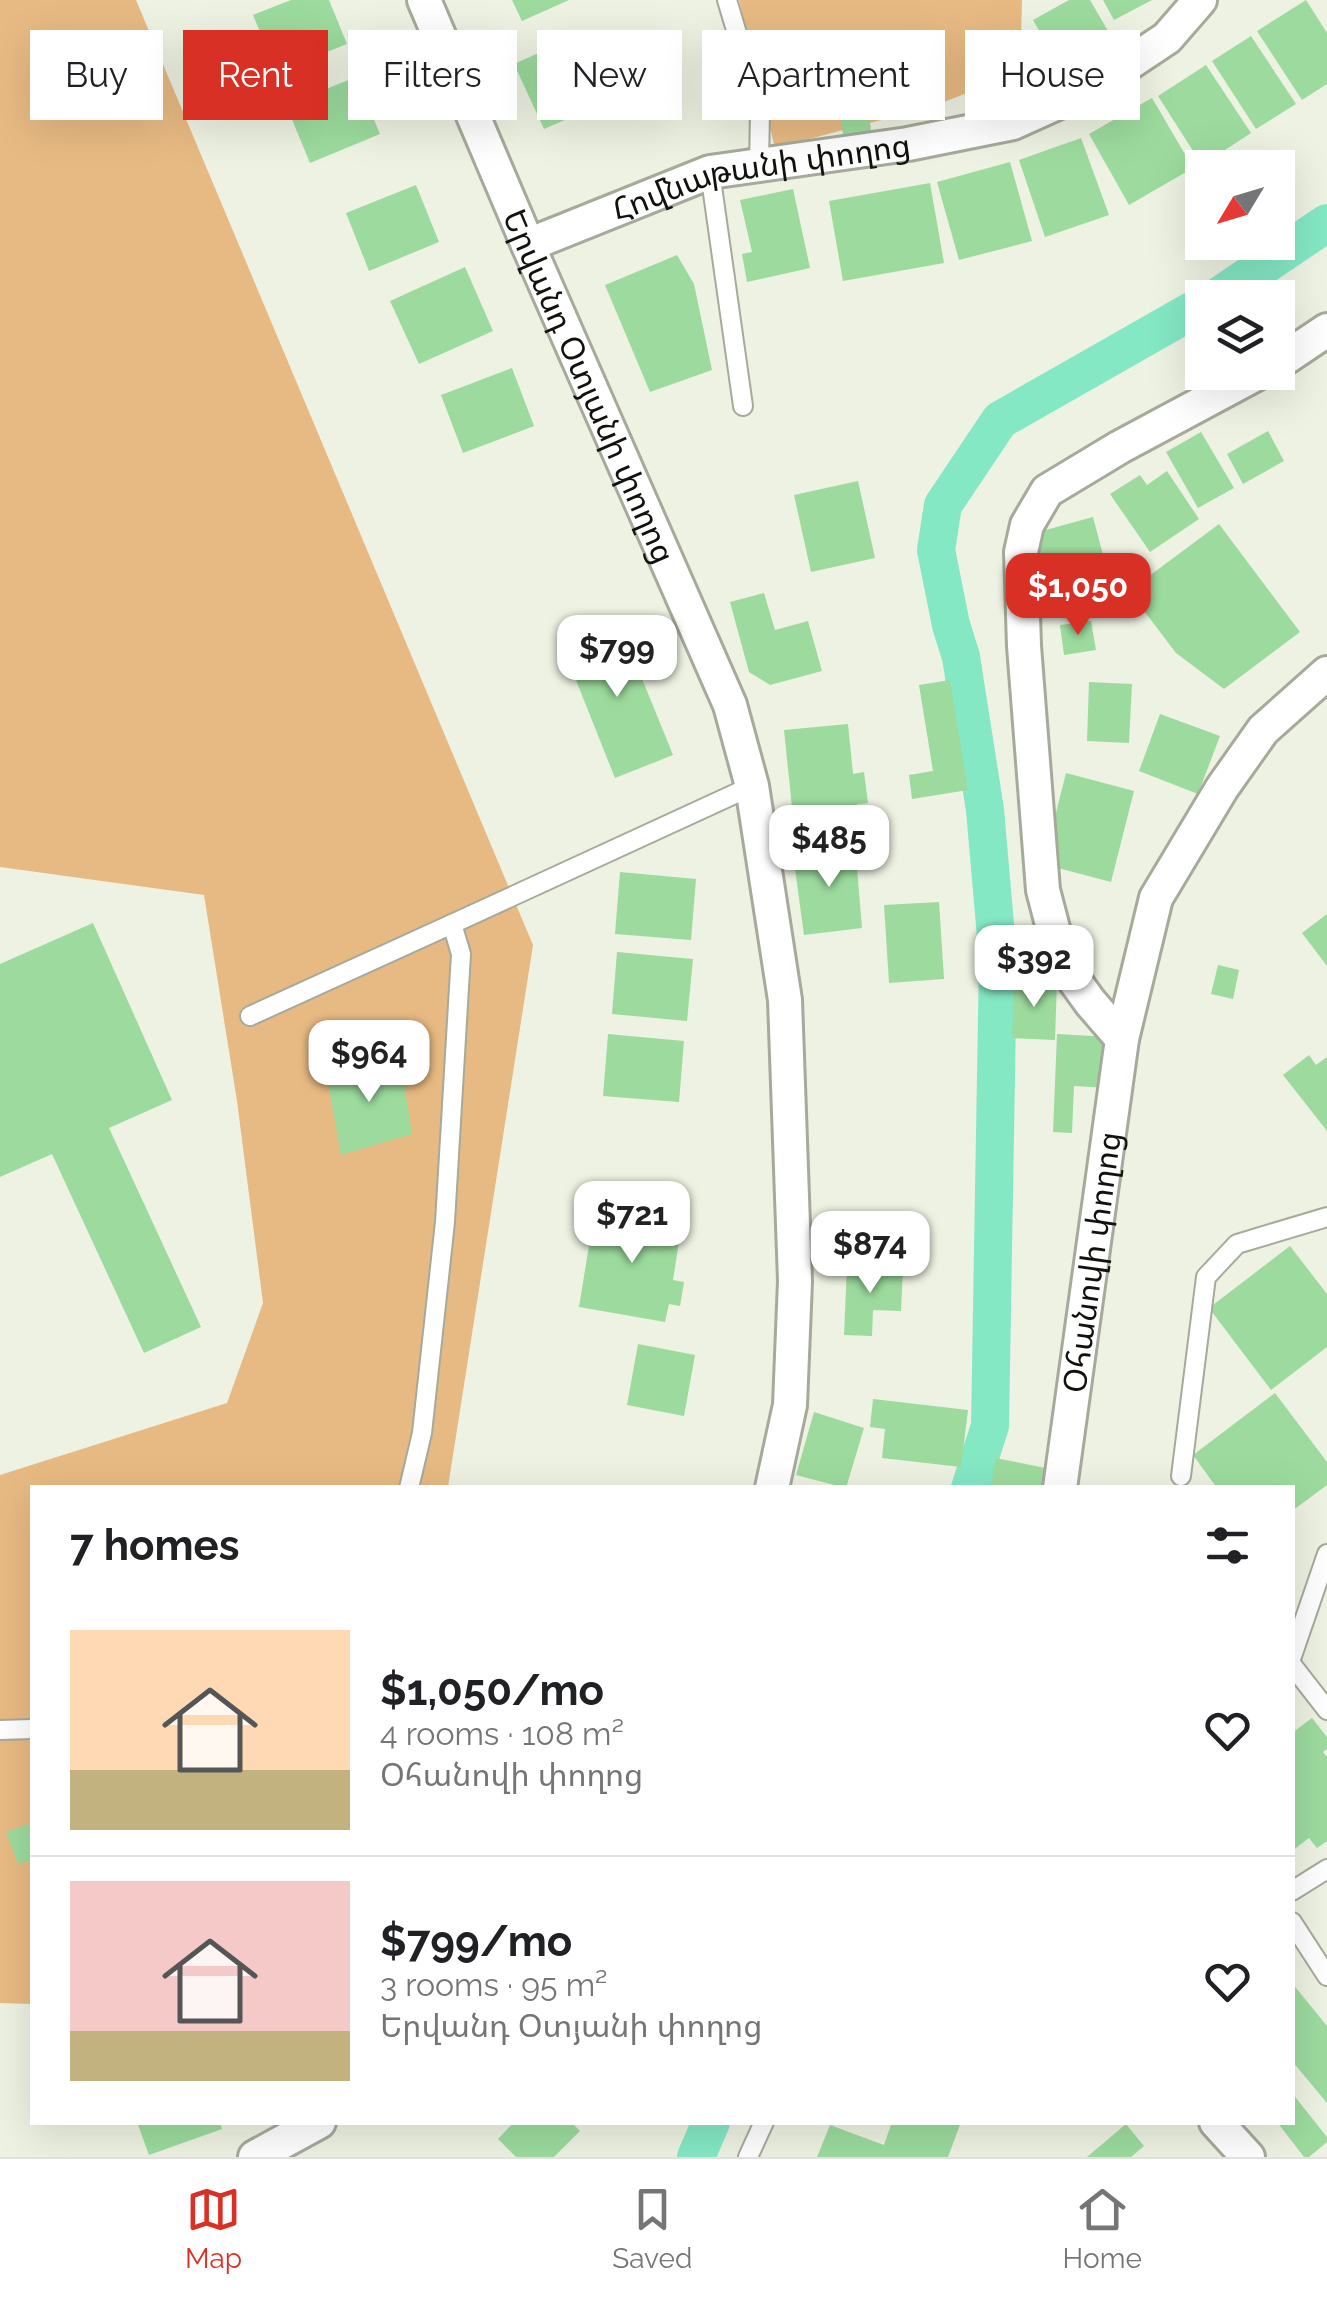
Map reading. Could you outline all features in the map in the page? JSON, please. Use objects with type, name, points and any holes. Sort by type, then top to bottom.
[{"type":"street","name":"Երվանդ Օտյանի փողոց","points":[[424,0],[730,705],[752,786],[785,1000],[795,1280],[790,1405],[773,1485]]},
{"type":"street","name":"Հովնաթանի փողոց","points":[[528,246],[710,172],[908,144],[1012,123],[1110,77],[1167,38],[1200,0]]},
{"type":"street","points":[[1295,352],[1327,330]]},
{"type":"street","points":[[1122,1039],[1062,963],[1042,890],[1021,552],[1027,525],[1048,492],[1120,447],[1226,390]]},
{"type":"street","name":"Օհանովի փողոց","points":[[1060,1485],[1122,1039],[1156,898],[1222,788],[1263,730],[1327,672]]},
{"type":"street","points":[[254,2157],[313,2125]]},
{"type":"street","points":[[1219,2125],[1248,2157]]},
{"type":"lane","points":[[727,0],[760,110],[759,167]]},
{"type":"lane","points":[[710,172],[743,406]]},
{"type":"lane","points":[[250,1016],[752,786]]},
{"type":"lane","points":[[410,1485],[422,1433],[445,1222],[460,954],[452,924]]},
{"type":"lane","points":[[1180,1476],[1206,1276],[1237,1244],[1327,1217]]},
{"type":"lane","points":[[1295,1647],[1327,1554]]},
{"type":"lane","points":[[1295,1669],[1327,1710]]},
{"type":"lane","points":[[0,1730],[30,1729]]},
{"type":"lane","points":[[1295,1889],[1327,1869]]},
{"type":"lane","points":[[1295,1927],[1327,1976]]},
{"type":"lane","points":[[748,2157],[763,2125]]},
{"type":"shaded area","points":[[0,0],[136,0],[149,30],[30,30],[30,120],[163,120],[163,64],[183,120],[186,120],[533,945],[448,1485],[30,1485],[30,2004],[0,2003],[0,1475],[227,1403],[263,1303],[237,1101],[204,895],[0,867]]},
{"type":"shaded area","points":[[739,0],[1022,0],[1021,30],[965,30],[965,94],[945,102],[945,30],[746,30]]},
{"type":"shaded area","points":[[768,120],[881,120],[775,148]]},
{"type":"building","points":[[291,0],[329,0],[347,44],[328,52],[328,30],[259,30],[253,15]]},
{"type":"building","points":[[512,0],[569,0],[522,21]]},
{"type":"building","points":[[1069,0],[1090,0],[1107,30],[1039,30],[1033,20]]},
{"type":"building","points":[[1103,0],[1152,0],[1114,20]]},
{"type":"building","points":[[1306,0],[1327,33],[1327,84],[1302,100],[1257,31]]},
{"type":"building","points":[[1251,36],[1296,104],[1256,129],[1212,61]]},
{"type":"building","points":[[537,54],[537,114],[517,70],[517,63]]},
{"type":"building","points":[[1206,65],[1251,133],[1225,150],[1192,150],[1158,96]]},
{"type":"building","points":[[348,80],[348,120],[374,120],[380,134],[310,163],[292,120],[328,120],[328,88]]},
{"type":"building","points":[[1152,98],[1185,154],[1185,173],[1129,205],[1089,134],[1114,120],[1140,120],[1140,105]]},
{"type":"building","points":[[540,120],[565,120],[544,129]]},
{"type":"building","points":[[841,120],[870,120],[872,138],[844,142]]},
{"type":"building","points":[[1081,138],[1109,215],[1045,237],[1019,160]]},
{"type":"building","points":[[1010,162],[1032,241],[959,260],[937,182]]},
{"type":"building","points":[[930,183],[944,263],[843,281],[829,201]]},
{"type":"building","points":[[416,185],[439,242],[369,271],[346,213]]},
{"type":"building","points":[[793,189],[810,268],[747,282],[742,254],[752,252],[740,200]]},
{"type":"building","points":[[677,255],[694,284],[712,370],[650,392],[605,285]]},
{"type":"building","points":[[465,267],[493,331],[419,364],[390,301]]},
{"type":"building","points":[[512,368],[534,426],[463,453],[441,395]]},
{"type":"building","points":[[1268,431],[1284,461],[1243,484],[1227,454]]},
{"type":"building","points":[[1201,432],[1234,488],[1198,508],[1166,452]]},
{"type":"building","points":[[1167,471],[1199,519],[1150,552],[1110,494],[1140,475],[1147,485]]},
{"type":"building","points":[[858,481],[875,558],[811,572],[794,495]]},
{"type":"building","points":[[1093,517],[1113,593],[1051,610],[1031,534]]},
{"type":"building","points":[[1219,524],[1300,632],[1224,689],[1176,653],[1129,591]]},
{"type":"building","points":[[764,593],[775,630],[808,621],[822,671],[770,685],[749,672],[730,602]]},
{"type":"building","points":[[1091,621],[1096,650],[1064,655],[1060,625]]},
{"type":"building","points":[[619,622],[673,755],[615,778],[562,645]]},
{"type":"building","points":[[950,680],[968,790],[912,799],[909,775],[933,771],[919,685]]},
{"type":"building","points":[[1089,682],[1132,684],[1129,743],[1087,741]]},
{"type":"building","points":[[1160,714],[1220,736],[1198,794],[1139,771]]},
{"type":"building","points":[[848,724],[853,774],[864,772],[868,803],[857,804],[859,830],[795,836],[784,730]]},
{"type":"building","points":[[1066,773],[1134,791],[1111,882],[1043,864]]},
{"type":"building","points":[[855,844],[862,928],[804,935],[793,854]]},
{"type":"building","points":[[620,872],[696,879],[691,940],[615,934]]},
{"type":"building","points":[[939,902],[944,979],[889,983],[884,905]]},
{"type":"building","points":[[1327,914],[1327,966],[1302,933]]},
{"type":"building","points":[[93,923],[172,1100],[109,1128],[201,1327],[144,1353],[52,1154],[0,1177],[0,964]]},
{"type":"building","points":[[617,952],[693,959],[687,1021],[612,1014]]},
{"type":"building","points":[[1218,965],[1239,970],[1233,999],[1211,994]]},
{"type":"building","points":[[1014,979],[1057,981],[1055,1040],[1012,1038]]},
{"type":"building","points":[[608,1034],[684,1041],[679,1102],[603,1096]]},
{"type":"building","points":[[1057,1034],[1110,1037],[1108,1088],[1074,1086],[1072,1133],[1053,1132]]},
{"type":"building","points":[[1309,1055],[1316,1065],[1327,1057],[1327,1131],[1283,1075]]},
{"type":"building","points":[[400,1059],[412,1134],[341,1155],[326,1071]]},
{"type":"building","points":[[595,1209],[682,1223],[673,1280],[684,1282],[680,1306],[669,1304],[665,1322],[579,1307]]},
{"type":"building","points":[[1290,1246],[1327,1294],[1327,1347],[1271,1390],[1209,1308]]},
{"type":"building","points":[[847,1266],[903,1268],[901,1311],[873,1310],[872,1336],[844,1335]]},
{"type":"building","points":[[638,1344],[695,1355],[684,1416],[627,1405]]},
{"type":"building","points":[[1275,1393],[1327,1462],[1327,1485],[1295,1509],[1295,1485],[1215,1485],[1193,1455]]},
{"type":"building","points":[[873,1399],[968,1410],[961,1467],[882,1458],[885,1429],[870,1427]]},
{"type":"building","points":[[814,1412],[864,1428],[847,1485],[796,1475]]},
{"type":"building","points":[[996,1458],[1050,1469],[1047,1485],[991,1485]]},
{"type":"building","points":[[1312,1718],[1327,1737],[1327,1749],[1323,1752],[1327,1757],[1327,1841],[1317,1848],[1309,1838],[1295,1849],[1295,1731]]},
{"type":"building","points":[[30,1824],[30,1861],[18,1864],[6,1832]]},
{"type":"building","points":[[1295,1987],[1327,2026],[1327,2103],[1295,2065]]},
{"type":"building","points":[[1295,2097],[1327,2137],[1327,2142],[1304,2157],[1279,2125],[1295,2125]]},
{"type":"building","points":[[138,2125],[221,2125],[222,2129],[149,2155]]},
{"type":"building","points":[[511,2125],[574,2125],[580,2131],[554,2157],[516,2157],[498,2139]]},
{"type":"building","points":[[830,2125],[884,2145],[891,2125],[960,2125],[948,2157],[817,2157]]},
{"type":"building","points":[[1125,2125],[1144,2146],[1131,2157],[1087,2157]]},
{"type":"waterway","points":[[1243,280],[1327,223]]},
{"type":"waterway","points":[[971,1485],[990,1426],[998,959],[985,810],[961,657],[936,550],[943,505],[1000,420],[1185,315]]},
{"type":"waterway","points":[[696,2157],[710,2125]]}]
